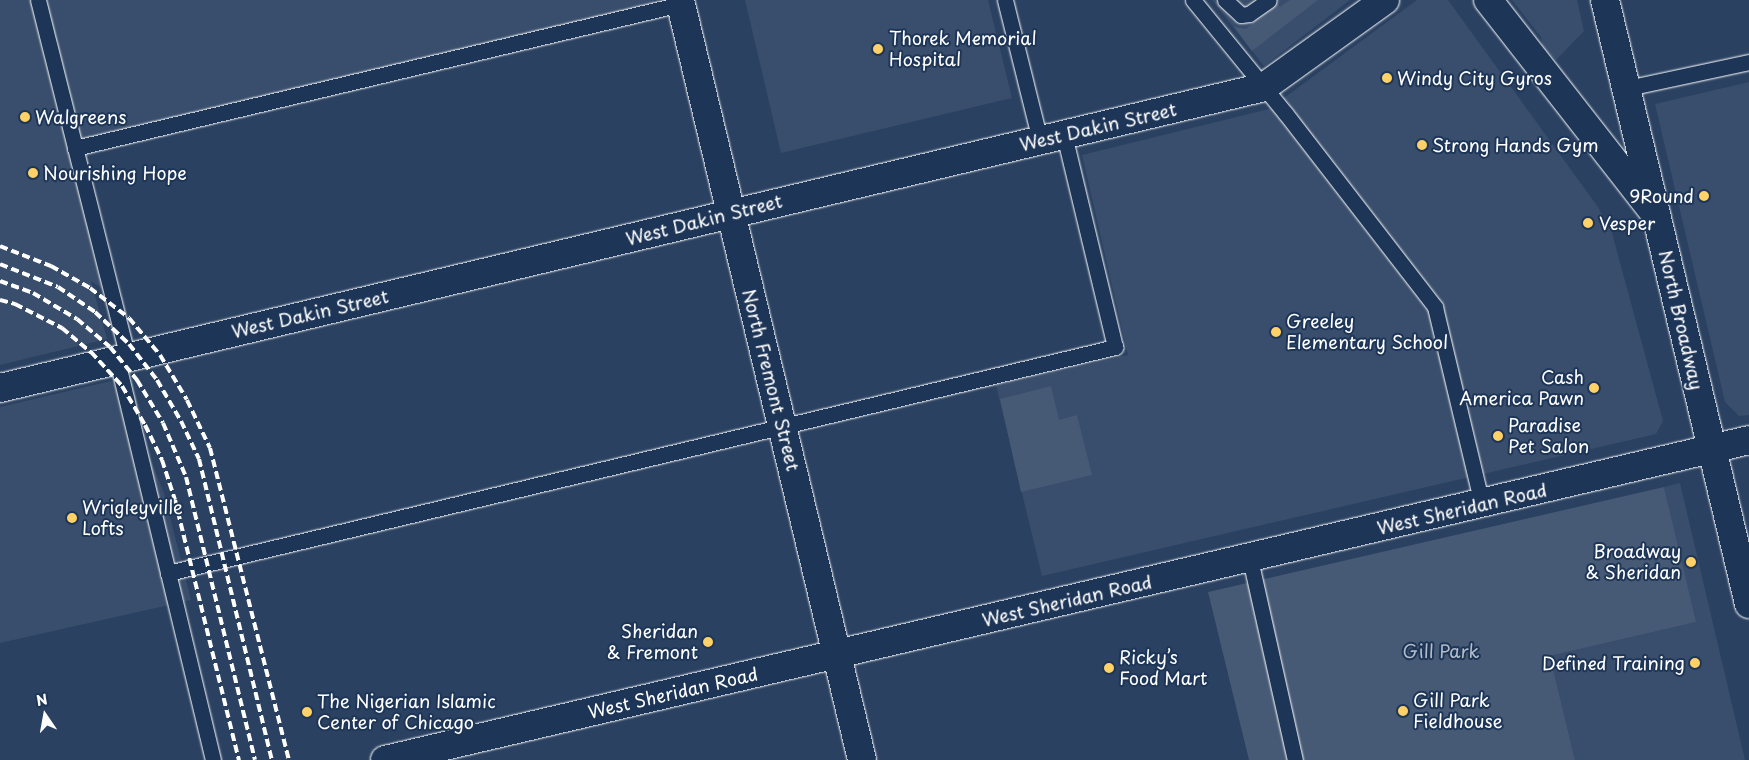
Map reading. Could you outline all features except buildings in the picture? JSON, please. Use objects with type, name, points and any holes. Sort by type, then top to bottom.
[{"type":"street","name":"West Dakin Street","points":[[0,388],[1264,87],[1384,0]]},
{"type":"street","name":"North Broadway","points":[[1488,0],[1655,214],[1749,604]]},
{"type":"street","points":[[1605,0],[1655,214]]},
{"type":"street","name":"North Fremont Street","points":[[680,2],[862,760]]},
{"type":"street","name":"West Sheridan Road","points":[[393,759],[1712,451],[1749,440]]},
{"type":"lane","points":[[38,0],[76,148],[168,573],[213,760]]},
{"type":"lane","points":[[168,573],[1115,347],[1052,138],[1004,0]]},
{"type":"lane","points":[[1193,0],[1264,87],[1435,308],[1482,504]]},
{"type":"lane","points":[[1225,0],[1241,15],[1249,14],[1269,0]]},
{"type":"lane","points":[[76,148],[680,2]]},
{"type":"lane","points":[[1627,88],[1749,62]]},
{"type":"lane","points":[[1250,559],[1295,760]]},
{"type":"shaded area","points":[[0,0],[654,0],[656,10],[76,148],[111,295],[91,281],[107,339],[0,365]]},
{"type":"shaded area","name":"Thorek Memorial Hospital","points":[[745,0],[988,0],[1012,98],[781,153]]},
{"type":"shaded area","points":[[1212,0],[1350,0],[1264,66]]},
{"type":"shaded area","points":[[1417,0],[1448,0],[1598,207],[1612,233],[1663,421],[1656,434],[1042,576],[996,385],[1128,355],[1082,155],[1269,109]]},
{"type":"shaded area","points":[[1512,0],[1577,0],[1584,31],[1556,60],[1543,48],[1541,37]]},
{"type":"shaded area","points":[[1749,82],[1749,415],[1739,416],[1725,402],[1655,104]]},
{"type":"shaded area","name":"Wrigleyville Lofts","points":[[111,381],[134,418],[164,493],[191,600],[0,643],[0,407]]},
{"type":"shaded area","points":[[1680,483],[1745,760],[1575,760],[1550,656],[1695,622],[1664,487]]},
{"type":"green space","points":[[1290,0],[1318,0],[1252,51],[1234,27],[1246,29],[1276,2],[1280,7]]},
{"type":"green space","points":[[1051,386],[1059,420],[1077,415],[1092,475],[1021,492],[1000,399]]},
{"type":"green space","name":"Gill Park","points":[[1664,487],[1696,622],[1550,656],[1575,760],[1249,760],[1208,592]]},
{"type":"railway","points":[[0,246],[51,266],[90,288],[129,318],[160,355],[187,400],[210,448],[289,760]]},
{"type":"railway","points":[[0,264],[58,287],[95,312],[129,344],[157,380],[181,421],[199,459],[272,760]]},
{"type":"railway","points":[[0,281],[33,293],[77,319],[110,347],[137,380],[163,423],[186,477],[255,760]]},
{"type":"railway","points":[[0,300],[15,304],[62,328],[91,352],[122,386],[145,425],[162,460],[175,500],[239,760]]},
{"type":"place","name":"Thorek Memorial Hospital","points":[[878,49]]},
{"type":"place","name":"Windy City Gyros","points":[[1387,78]]},
{"type":"place","name":"Walgreens","points":[[25,117]]},
{"type":"place","name":"Strong Hands Gym","points":[[1422,145]]},
{"type":"place","name":"Nourishing Hope","points":[[33,173]]},
{"type":"place","name":"9Round","points":[[1704,196]]},
{"type":"place","name":"Vesper","points":[[1588,223]]},
{"type":"place","name":"Greeley Elementary School","points":[[1276,332]]},
{"type":"place","name":"Cash America Pawn","points":[[1594,388]]},
{"type":"place","name":"Paradise Pet Salon","points":[[1498,436]]},
{"type":"place","name":"Wrigleyville Lofts","points":[[72,518]]},
{"type":"place","name":"Broadway & Sheridan","points":[[1691,562]]},
{"type":"place","name":"Sheridan & Fremont","points":[[708,642]]},
{"type":"place","name":"Defined Training","points":[[1695,663]]},
{"type":"place","name":"Ricky’s Food Mart","points":[[1109,668]]},
{"type":"place","name":"Gill Park Fieldhouse","points":[[1403,711]]},
{"type":"place","name":"The Nigerian Islamic Center of Chicago","points":[[307,712]]}]
